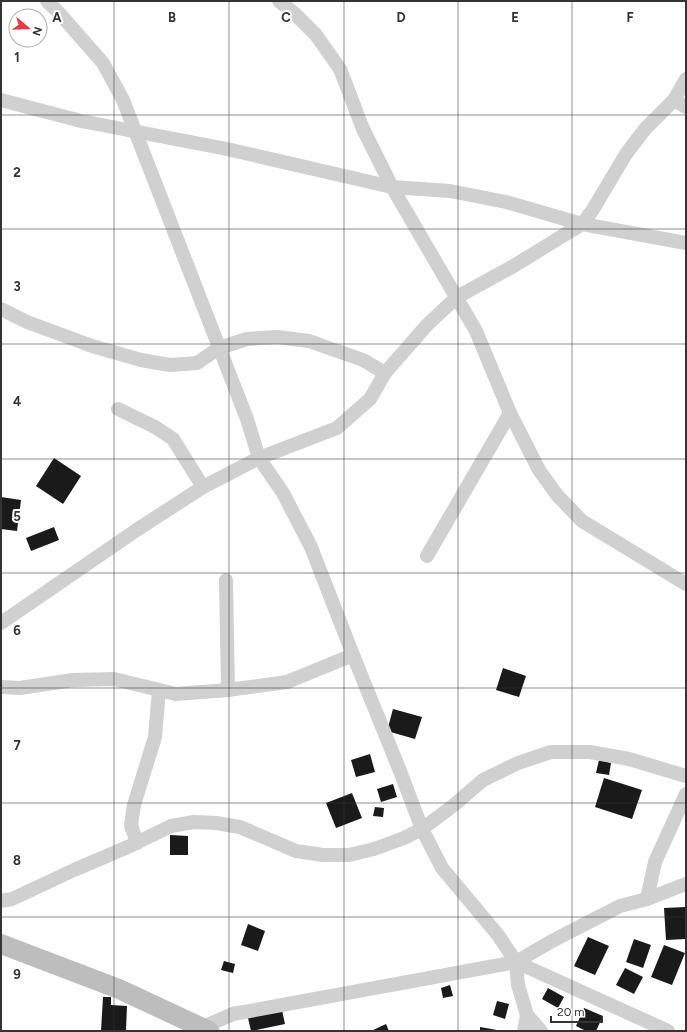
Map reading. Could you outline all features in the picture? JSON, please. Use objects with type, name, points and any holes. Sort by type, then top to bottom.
[{"type":"street","points":[[48,1],[103,63],[123,100],[247,420],[259,458],[283,493],[311,547],[422,829],[442,868],[498,935],[516,962],[518,985],[527,1015],[541,1031]]},
{"type":"street","points":[[278,1],[295,14],[316,35],[340,69],[363,128],[392,187],[476,331],[510,413],[539,470],[557,494],[582,522],[686,584]]},
{"type":"street","points":[[1,623],[138,528],[203,487],[259,458],[337,428],[370,399],[385,373],[427,325],[457,297],[512,267],[582,224],[592,211],[626,154],[645,129],[680,103],[686,79]]},
{"type":"street","points":[[1,100],[81,121],[227,149],[392,187],[450,191],[506,202],[582,224],[686,243]]},
{"type":"street","points":[[1,309],[27,322],[92,346],[141,360],[170,365],[197,363],[219,348],[247,339],[276,337],[309,340],[363,360],[385,373]]},
{"type":"street","points":[[118,409],[155,427],[173,439],[203,487]]},
{"type":"street","points":[[427,556],[510,413]]},
{"type":"street","points":[[226,580],[228,690]]},
{"type":"street","points":[[1,687],[20,688],[73,680],[114,679],[176,694],[228,690],[287,682],[353,655]]},
{"type":"street","points":[[137,843],[131,825],[134,804],[155,737],[159,690]]},
{"type":"street","points":[[1,901],[12,899],[137,843],[171,826],[194,822],[216,823],[240,827],[296,851],[323,855],[349,855],[374,849],[404,838],[422,829],[454,805],[483,780],[518,763],[551,752],[590,752],[629,759],[686,776]]},
{"type":"street","points":[[647,899],[655,862],[686,794]]},
{"type":"street","points":[[1,944],[119,989],[201,1030],[234,1014],[516,962],[552,941],[620,906],[647,899],[686,884]]},
{"type":"street","points":[[516,962],[668,1031]]},
{"type":"street","points":[[524,1031],[527,1015]]},
{"type":"building","points":[[54,458],[81,476],[63,504],[36,486]]},
{"type":"building","points":[[1,497],[21,500],[17,531],[1,529]]},
{"type":"building","points":[[54,527],[59,540],[31,551],[26,538]]},
{"type":"building","points":[[503,668],[526,676],[519,697],[496,690]]},
{"type":"building","points":[[393,709],[422,717],[415,739],[387,731]]},
{"type":"building","points":[[370,754],[375,772],[356,777],[351,760]]},
{"type":"building","points":[[599,760],[611,763],[609,775],[596,773]]},
{"type":"building","points":[[604,778],[642,790],[632,819],[595,807]]},
{"type":"building","points":[[393,784],[397,797],[381,802],[377,789]]},
{"type":"building","points":[[352,793],[362,818],[336,828],[326,803]]},
{"type":"building","points":[[375,807],[384,808],[383,817],[373,816]]},
{"type":"building","points":[[170,835],[188,836],[188,855],[170,855]]},
{"type":"building","points":[[686,907],[686,939],[666,940],[664,908]]},
{"type":"building","points":[[248,924],[265,931],[258,951],[241,945]]},
{"type":"building","points":[[588,937],[609,946],[595,975],[574,966]]},
{"type":"building","points":[[634,939],[651,945],[643,968],[626,962]]},
{"type":"building","points":[[664,945],[685,953],[672,985],[651,977]]},
{"type":"building","points":[[224,961],[235,964],[233,973],[221,970]]},
{"type":"building","points":[[625,968],[643,977],[634,994],[616,985]]},
{"type":"building","points":[[450,985],[453,996],[443,998],[441,988]]},
{"type":"building","points":[[548,988],[564,997],[558,1008],[542,999]]},
{"type":"building","points":[[103,997],[111,997],[111,1005],[127,1006],[126,1031],[101,1031]]},
{"type":"building","points":[[497,1001],[509,1004],[505,1019],[493,1015]]},
{"type":"building","points":[[584,1008],[603,1016],[596,1031],[586,1031],[576,1026]]},
{"type":"building","points":[[282,1010],[285,1024],[251,1031],[248,1018]]},
{"type":"building","points":[[386,1024],[389,1031],[371,1031]]},
{"type":"building","points":[[480,1027],[497,1030],[497,1031],[480,1031]]}]
